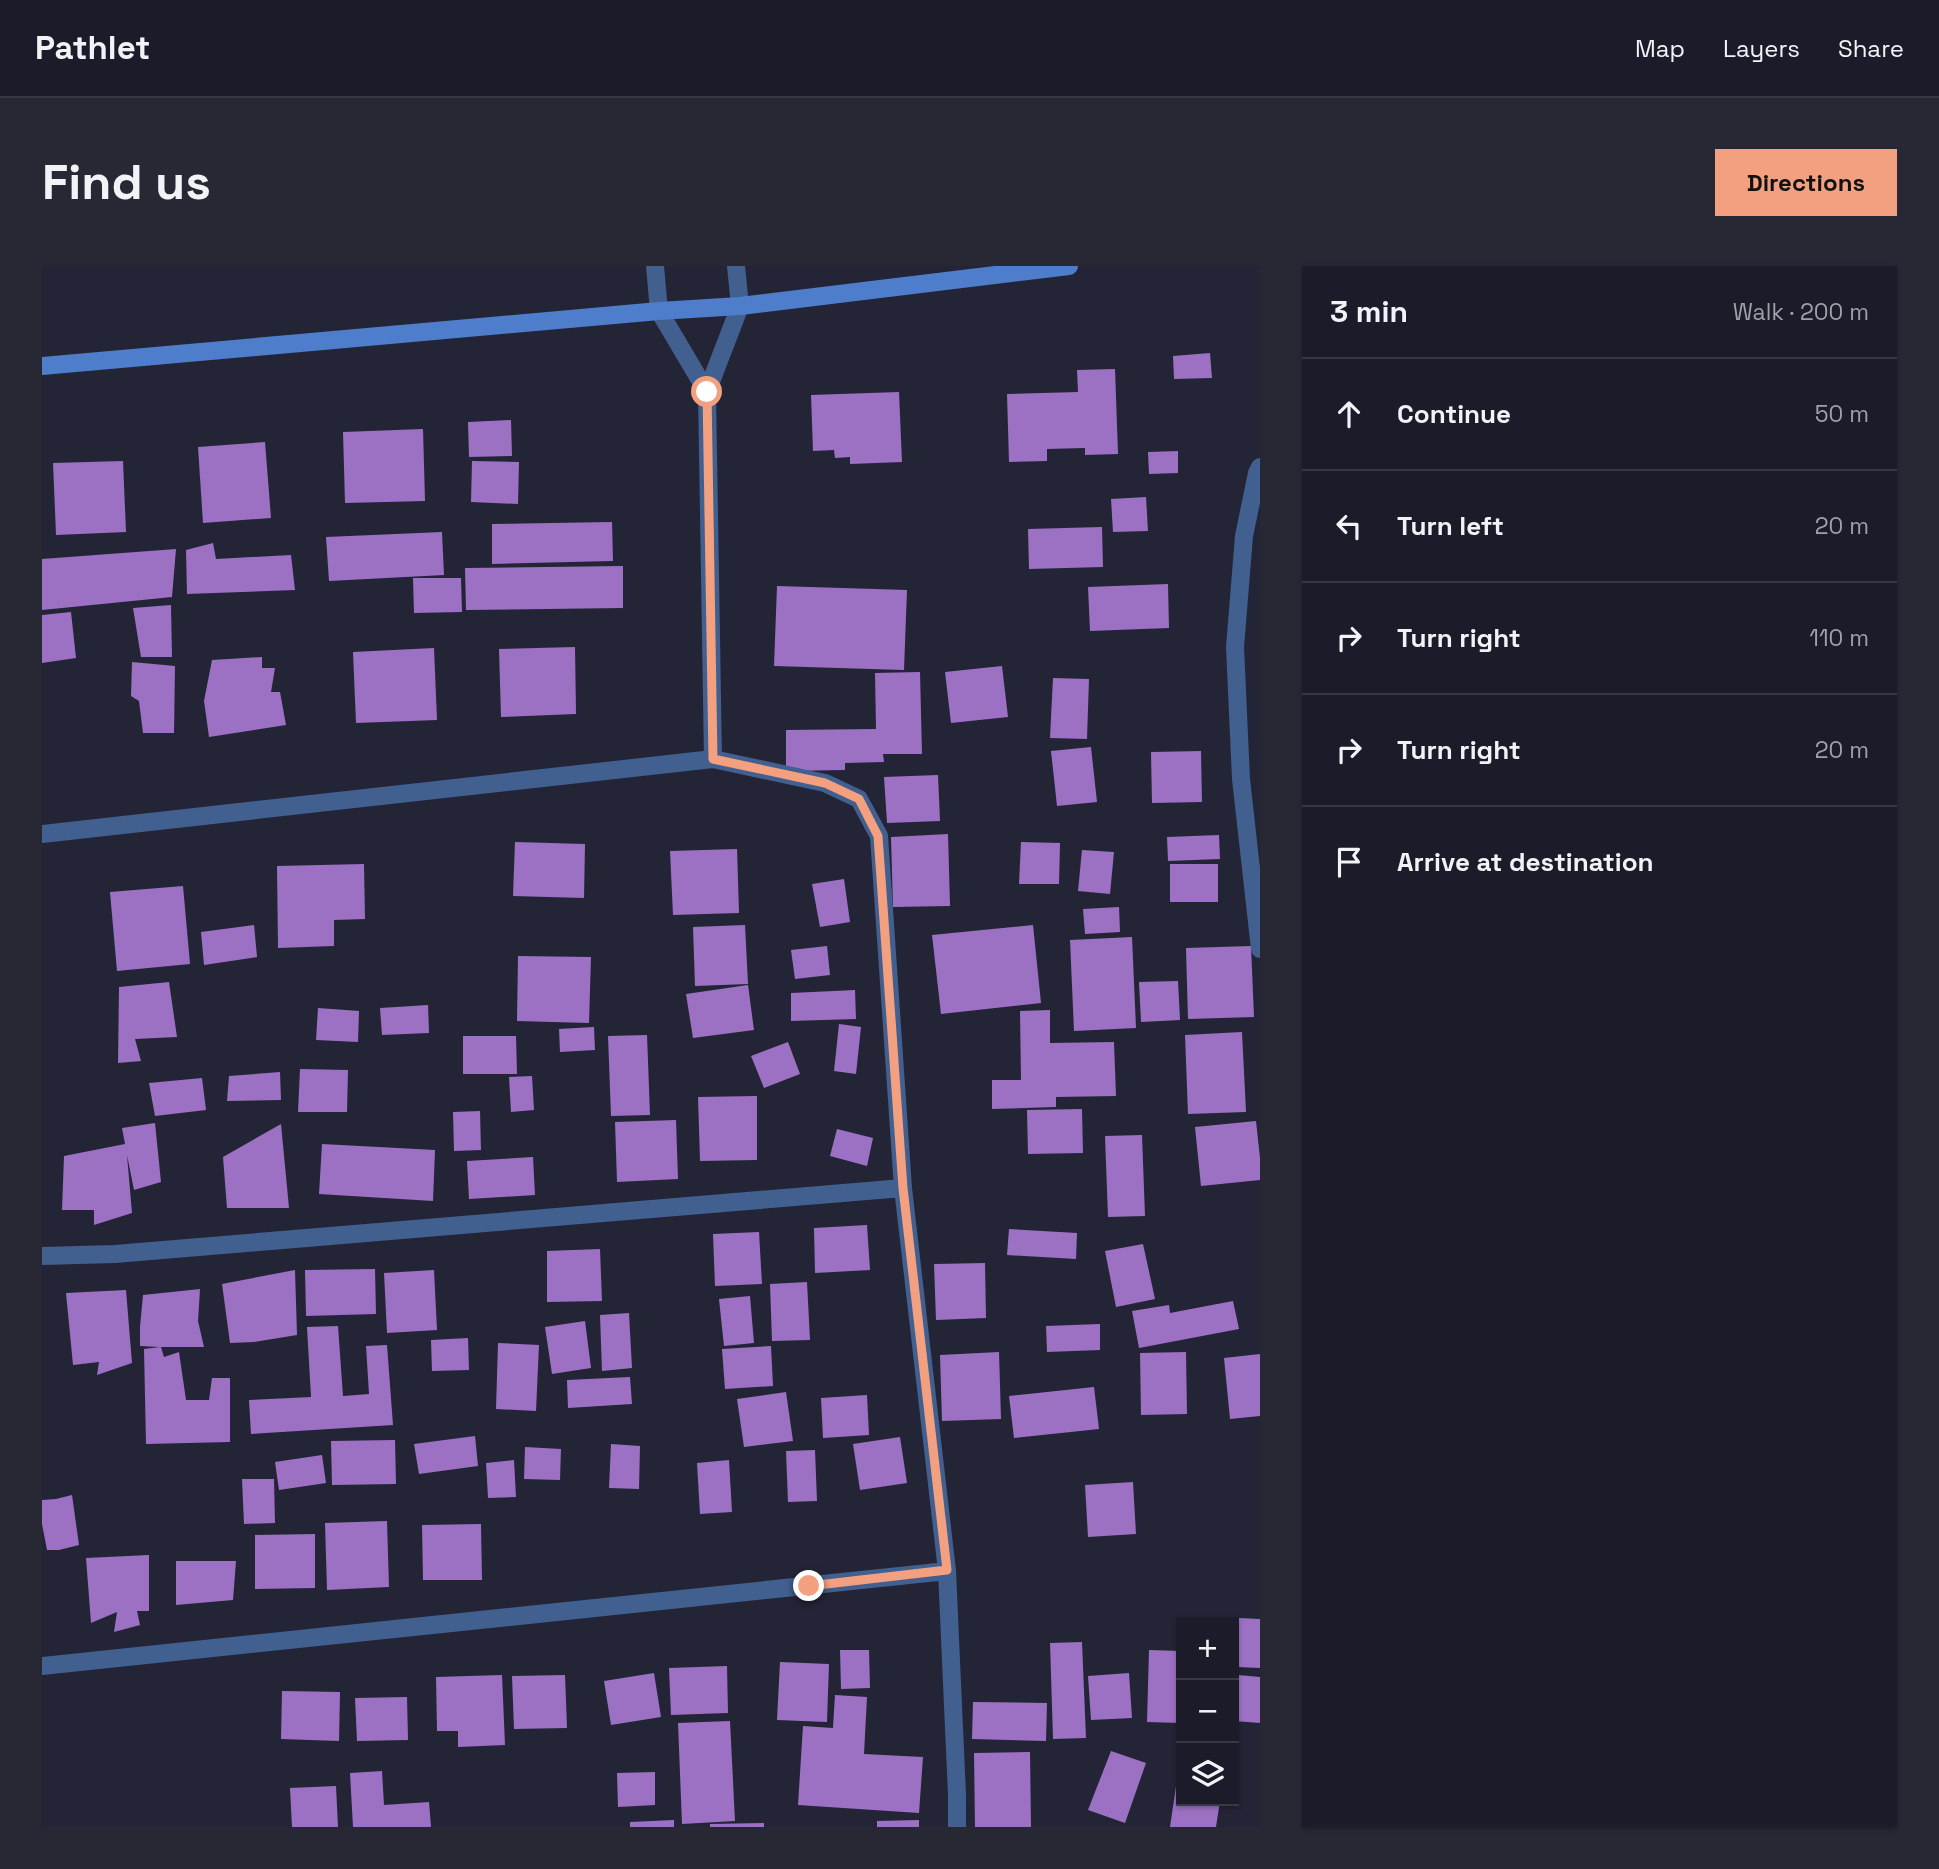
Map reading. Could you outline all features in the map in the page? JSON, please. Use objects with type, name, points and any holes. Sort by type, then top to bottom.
[{"type":"street","points":[[655,266],[659,311],[707,392]]},
{"type":"street","points":[[713,759],[707,392],[740,306],[736,266]]},
{"type":"street","points":[[42,366],[740,306],[1069,266]]},
{"type":"street","points":[[1260,467],[1256,473],[1244,536],[1235,648],[1241,779],[1260,948]]},
{"type":"street","points":[[42,834],[713,759],[825,783],[859,799],[878,836],[903,1188],[947,1570],[957,1827]]},
{"type":"street","points":[[42,1256],[115,1254],[903,1188]]},
{"type":"street","points":[[42,1666],[947,1570]]},
{"type":"building","points":[[1210,353],[1212,378],[1174,379],[1173,356]]},
{"type":"building","points":[[1115,369],[1118,454],[1085,455],[1085,448],[1047,449],[1047,461],[1009,462],[1007,394],[1078,392],[1077,370]]},
{"type":"building","points":[[899,392],[902,462],[850,464],[850,457],[835,458],[834,450],[813,451],[811,395]]},
{"type":"building","points":[[511,420],[512,456],[469,457],[468,422]]},
{"type":"building","points":[[423,429],[425,501],[345,503],[343,432]]},
{"type":"building","points":[[265,442],[271,518],[203,523],[198,447]]},
{"type":"building","points":[[1178,451],[1178,473],[1149,474],[1148,452]]},
{"type":"building","points":[[123,461],[126,532],[56,535],[53,463]]},
{"type":"building","points":[[472,461],[519,462],[518,504],[471,502]]},
{"type":"building","points":[[1146,497],[1148,531],[1113,532],[1111,499]]},
{"type":"building","points":[[612,522],[613,561],[492,564],[492,524]]},
{"type":"building","points":[[1102,527],[1103,567],[1029,569],[1028,529]]},
{"type":"building","points":[[442,532],[444,575],[329,581],[326,537]]},
{"type":"building","points":[[213,543],[216,559],[291,555],[295,590],[187,594],[186,550]]},
{"type":"building","points":[[176,549],[172,597],[42,610],[42,559]]},
{"type":"building","points":[[623,566],[623,608],[466,610],[465,568]]},
{"type":"building","points":[[413,578],[461,578],[462,612],[414,613]]},
{"type":"building","points":[[1168,584],[1169,628],[1090,631],[1088,587]]},
{"type":"building","points":[[777,586],[907,590],[904,670],[774,666]]},
{"type":"building","points":[[171,605],[172,657],[141,657],[133,608]]},
{"type":"building","points":[[71,612],[76,658],[42,663],[42,615]]},
{"type":"building","points":[[575,647],[576,714],[501,717],[499,649]]},
{"type":"building","points":[[434,648],[437,720],[356,723],[353,652]]},
{"type":"building","points":[[262,657],[262,668],[275,668],[271,692],[280,692],[286,725],[209,737],[204,701],[212,660]]},
{"type":"building","points":[[132,662],[175,666],[174,733],[143,733],[139,701],[131,696]]},
{"type":"building","points":[[1002,666],[1008,717],[951,723],[945,672]]},
{"type":"building","points":[[920,672],[922,754],[883,754],[884,762],[845,763],[845,770],[786,771],[786,730],[876,729],[875,673]]},
{"type":"building","points":[[1053,678],[1089,679],[1087,739],[1050,738]]},
{"type":"building","points":[[1091,747],[1097,802],[1057,806],[1051,751]]},
{"type":"building","points":[[1201,751],[1202,802],[1152,803],[1151,752]]},
{"type":"building","points":[[938,775],[940,821],[887,823],[884,777]]},
{"type":"building","points":[[948,834],[950,906],[893,907],[891,837]]},
{"type":"building","points":[[1219,835],[1220,859],[1168,861],[1167,837]]},
{"type":"building","points":[[515,842],[585,844],[584,898],[513,896]]},
{"type":"building","points":[[1021,842],[1060,843],[1059,884],[1019,884]]},
{"type":"building","points":[[737,849],[739,913],[673,915],[670,851]]},
{"type":"building","points":[[1082,850],[1114,852],[1110,894],[1078,891]]},
{"type":"building","points":[[364,864],[365,919],[334,920],[334,946],[278,948],[277,866]]},
{"type":"building","points":[[1170,864],[1218,864],[1218,902],[1170,902]]},
{"type":"building","points":[[844,879],[850,922],[820,927],[812,884]]},
{"type":"building","points":[[183,886],[190,964],[117,971],[110,892]]},
{"type":"building","points":[[1119,907],[1120,932],[1085,934],[1083,909]]},
{"type":"building","points":[[254,925],[257,957],[204,965],[201,932]]},
{"type":"building","points":[[745,925],[748,984],[695,986],[693,927]]},
{"type":"building","points":[[1033,925],[1041,1003],[941,1014],[932,935]]},
{"type":"building","points":[[1132,937],[1136,1028],[1074,1031],[1070,940]]},
{"type":"building","points":[[827,946],[830,975],[795,979],[791,950]]},
{"type":"building","points":[[1251,946],[1254,1017],[1188,1019],[1186,948]]},
{"type":"building","points":[[518,956],[591,957],[589,1023],[517,1021]]},
{"type":"building","points":[[1178,981],[1180,1020],[1141,1022],[1139,982]]},
{"type":"building","points":[[169,982],[177,1037],[135,1039],[141,1061],[118,1063],[119,987]]},
{"type":"building","points":[[748,985],[754,1030],[693,1038],[686,994]]},
{"type":"building","points":[[855,990],[856,1019],[791,1021],[791,993]]},
{"type":"building","points":[[428,1005],[429,1033],[382,1035],[380,1008]]},
{"type":"building","points":[[318,1008],[359,1011],[358,1042],[316,1040]]},
{"type":"building","points":[[1050,1010],[1050,1043],[1114,1042],[1116,1096],[1056,1097],[1056,1107],[992,1109],[992,1080],[1021,1080],[1020,1011]]},
{"type":"building","points":[[839,1024],[861,1027],[856,1074],[834,1071]]},
{"type":"building","points":[[594,1027],[595,1050],[560,1052],[559,1029]]},
{"type":"building","points":[[1242,1032],[1246,1112],[1188,1114],[1185,1035]]},
{"type":"building","points":[[647,1035],[650,1115],[611,1116],[608,1036]]},
{"type":"building","points":[[463,1036],[516,1036],[517,1074],[463,1074]]},
{"type":"building","points":[[788,1042],[800,1074],[764,1088],[751,1056]]},
{"type":"building","points":[[300,1069],[348,1070],[347,1112],[298,1112]]},
{"type":"building","points":[[280,1072],[281,1100],[227,1101],[229,1076]]},
{"type":"building","points":[[532,1076],[534,1110],[511,1112],[509,1077]]},
{"type":"building","points":[[202,1078],[206,1110],[155,1116],[149,1083]]},
{"type":"building","points":[[757,1096],[757,1160],[700,1161],[698,1097]]},
{"type":"building","points":[[1082,1109],[1083,1153],[1028,1154],[1027,1110]]},
{"type":"building","points":[[480,1111],[481,1150],[454,1151],[453,1112]]},
{"type":"building","points":[[676,1120],[678,1179],[617,1182],[615,1122]]},
{"type":"building","points":[[1256,1121],[1260,1180],[1201,1186],[1195,1127]]},
{"type":"building","points":[[155,1123],[161,1182],[134,1190],[127,1155],[132,1213],[94,1225],[94,1210],[62,1210],[64,1156],[125,1144],[122,1128]]},
{"type":"building","points":[[281,1124],[289,1208],[227,1208],[223,1157]]},
{"type":"building","points":[[837,1129],[873,1138],[867,1166],[830,1156]]},
{"type":"building","points":[[1142,1135],[1145,1216],[1108,1217],[1105,1136]]},
{"type":"building","points":[[322,1144],[435,1150],[433,1201],[319,1194]]},
{"type":"building","points":[[533,1157],[535,1195],[469,1199],[467,1161]]},
{"type":"building","points":[[867,1225],[870,1270],[815,1273],[814,1228]]},
{"type":"building","points":[[1009,1229],[1077,1233],[1076,1259],[1007,1255]]},
{"type":"building","points":[[759,1232],[762,1284],[715,1286],[713,1234]]},
{"type":"building","points":[[1143,1244],[1155,1299],[1116,1307],[1105,1251]]},
{"type":"building","points":[[600,1249],[602,1301],[547,1302],[547,1251]]},
{"type":"building","points":[[985,1263],[986,1318],[936,1320],[934,1264]]},
{"type":"building","points":[[375,1269],[376,1314],[306,1316],[305,1270]]},
{"type":"building","points":[[295,1270],[297,1335],[230,1343],[222,1284]]},
{"type":"building","points":[[434,1270],[437,1330],[387,1333],[384,1273]]},
{"type":"building","points":[[807,1282],[810,1340],[772,1341],[770,1284]]},
{"type":"building","points":[[200,1289],[198,1321],[204,1347],[161,1347],[164,1357],[179,1352],[186,1400],[209,1400],[212,1378],[230,1378],[230,1442],[146,1444],[144,1349],[160,1347],[140,1346],[143,1295]]},
{"type":"building","points":[[126,1290],[132,1363],[97,1375],[99,1362],[73,1365],[66,1293]]},
{"type":"building","points":[[750,1296],[754,1343],[724,1346],[719,1299]]},
{"type":"building","points":[[1233,1301],[1239,1329],[1139,1348],[1132,1311],[1169,1305],[1170,1313]]},
{"type":"building","points":[[629,1313],[632,1368],[602,1371],[600,1315]]},
{"type":"building","points":[[585,1321],[591,1368],[552,1374],[545,1327]]},
{"type":"building","points":[[1100,1324],[1100,1350],[1047,1352],[1046,1326]]},
{"type":"building","points":[[338,1326],[343,1396],[369,1394],[366,1346],[387,1345],[393,1425],[251,1434],[249,1400],[311,1397],[307,1327]]},
{"type":"building","points":[[468,1338],[469,1370],[432,1371],[431,1340]]},
{"type":"building","points":[[498,1343],[539,1345],[536,1411],[496,1409]]},
{"type":"building","points":[[771,1346],[773,1386],[725,1389],[722,1349]]},
{"type":"building","points":[[999,1352],[1001,1419],[942,1421],[940,1355]]},
{"type":"building","points":[[1186,1352],[1187,1414],[1141,1415],[1140,1353]]},
{"type":"building","points":[[1260,1354],[1260,1416],[1230,1419],[1224,1358]]},
{"type":"building","points":[[630,1377],[632,1404],[568,1408],[567,1380]]},
{"type":"building","points":[[1094,1387],[1099,1429],[1014,1438],[1009,1396]]},
{"type":"building","points":[[786,1392],[793,1441],[744,1447],[737,1399]]},
{"type":"building","points":[[867,1395],[869,1435],[823,1438],[821,1398]]},
{"type":"building","points":[[475,1436],[478,1466],[419,1474],[414,1444]]},
{"type":"building","points":[[900,1437],[907,1483],[860,1490],[853,1444]]},
{"type":"building","points":[[395,1440],[396,1484],[332,1485],[331,1441]]},
{"type":"building","points":[[611,1444],[640,1446],[639,1489],[609,1488]]},
{"type":"building","points":[[525,1447],[561,1449],[560,1480],[524,1479]]},
{"type":"building","points":[[815,1450],[817,1501],[788,1502],[786,1451]]},
{"type":"building","points":[[322,1455],[326,1483],[279,1490],[275,1462]]},
{"type":"building","points":[[514,1460],[516,1497],[488,1498],[486,1463]]},
{"type":"building","points":[[729,1460],[732,1512],[700,1514],[697,1463]]},
{"type":"building","points":[[242,1479],[274,1479],[275,1523],[244,1524]]},
{"type":"building","points":[[1133,1482],[1136,1534],[1088,1537],[1085,1485]]},
{"type":"building","points":[[72,1495],[79,1545],[47,1550],[42,1524],[42,1500]]},
{"type":"building","points":[[387,1521],[389,1587],[327,1590],[325,1523]]},
{"type":"building","points":[[481,1524],[482,1580],[423,1580],[422,1525]]},
{"type":"building","points":[[315,1534],[315,1588],[255,1589],[255,1535]]},
{"type":"building","points":[[149,1555],[149,1611],[137,1611],[140,1625],[114,1632],[117,1612],[91,1623],[86,1558]]},
{"type":"building","points":[[176,1561],[236,1561],[233,1600],[176,1605]]},
{"type":"building","points":[[1239,1618],[1260,1619],[1260,1668],[1239,1667]]},
{"type":"building","points":[[1082,1642],[1086,1738],[1053,1739],[1050,1643]]},
{"type":"building","points":[[840,1650],[869,1650],[870,1688],[841,1689]]},
{"type":"building","points":[[1149,1650],[1176,1651],[1176,1723],[1147,1722]]},
{"type":"building","points":[[780,1662],[829,1664],[827,1722],[777,1720]]},
{"type":"building","points":[[727,1666],[728,1713],[671,1715],[669,1668]]},
{"type":"building","points":[[654,1673],[661,1717],[611,1725],[604,1681]]},
{"type":"building","points":[[1129,1673],[1132,1718],[1091,1720],[1088,1676]]},
{"type":"building","points":[[502,1675],[505,1745],[458,1747],[458,1731],[437,1731],[436,1677]]},
{"type":"building","points":[[565,1675],[567,1728],[514,1729],[512,1676]]},
{"type":"building","points":[[1239,1675],[1260,1677],[1260,1723],[1239,1721]]},
{"type":"building","points":[[282,1691],[340,1692],[339,1741],[281,1739]]},
{"type":"building","points":[[835,1695],[867,1697],[864,1754],[923,1757],[919,1813],[798,1805],[803,1726],[833,1728]]},
{"type":"building","points":[[407,1697],[408,1740],[357,1741],[355,1698]]},
{"type":"building","points":[[973,1702],[1047,1703],[1046,1741],[972,1739]]},
{"type":"building","points":[[730,1721],[735,1821],[682,1824],[678,1723]]},
{"type":"building","points":[[1111,1751],[1146,1763],[1125,1823],[1088,1810]]},
{"type":"building","points":[[1030,1752],[1031,1827],[975,1827],[974,1753]]},
{"type":"building","points":[[382,1771],[384,1805],[429,1802],[431,1827],[353,1827],[350,1773]]},
{"type":"building","points":[[655,1772],[655,1805],[618,1807],[617,1773]]},
{"type":"building","points":[[336,1786],[338,1827],[292,1827],[290,1788]]},
{"type":"building","points":[[1176,1786],[1176,1806],[1219,1806],[1216,1827],[1170,1827]]},
{"type":"building","points":[[674,1820],[674,1827],[630,1827],[630,1822]]},
{"type":"building","points":[[919,1820],[919,1827],[877,1827],[877,1821]]},
{"type":"building","points":[[764,1823],[764,1827],[710,1827],[710,1824]]},
{"type":"route","points":[[707,392],[713,759],[825,783],[859,799],[878,836],[903,1188],[947,1570],[809,1586]]}]
